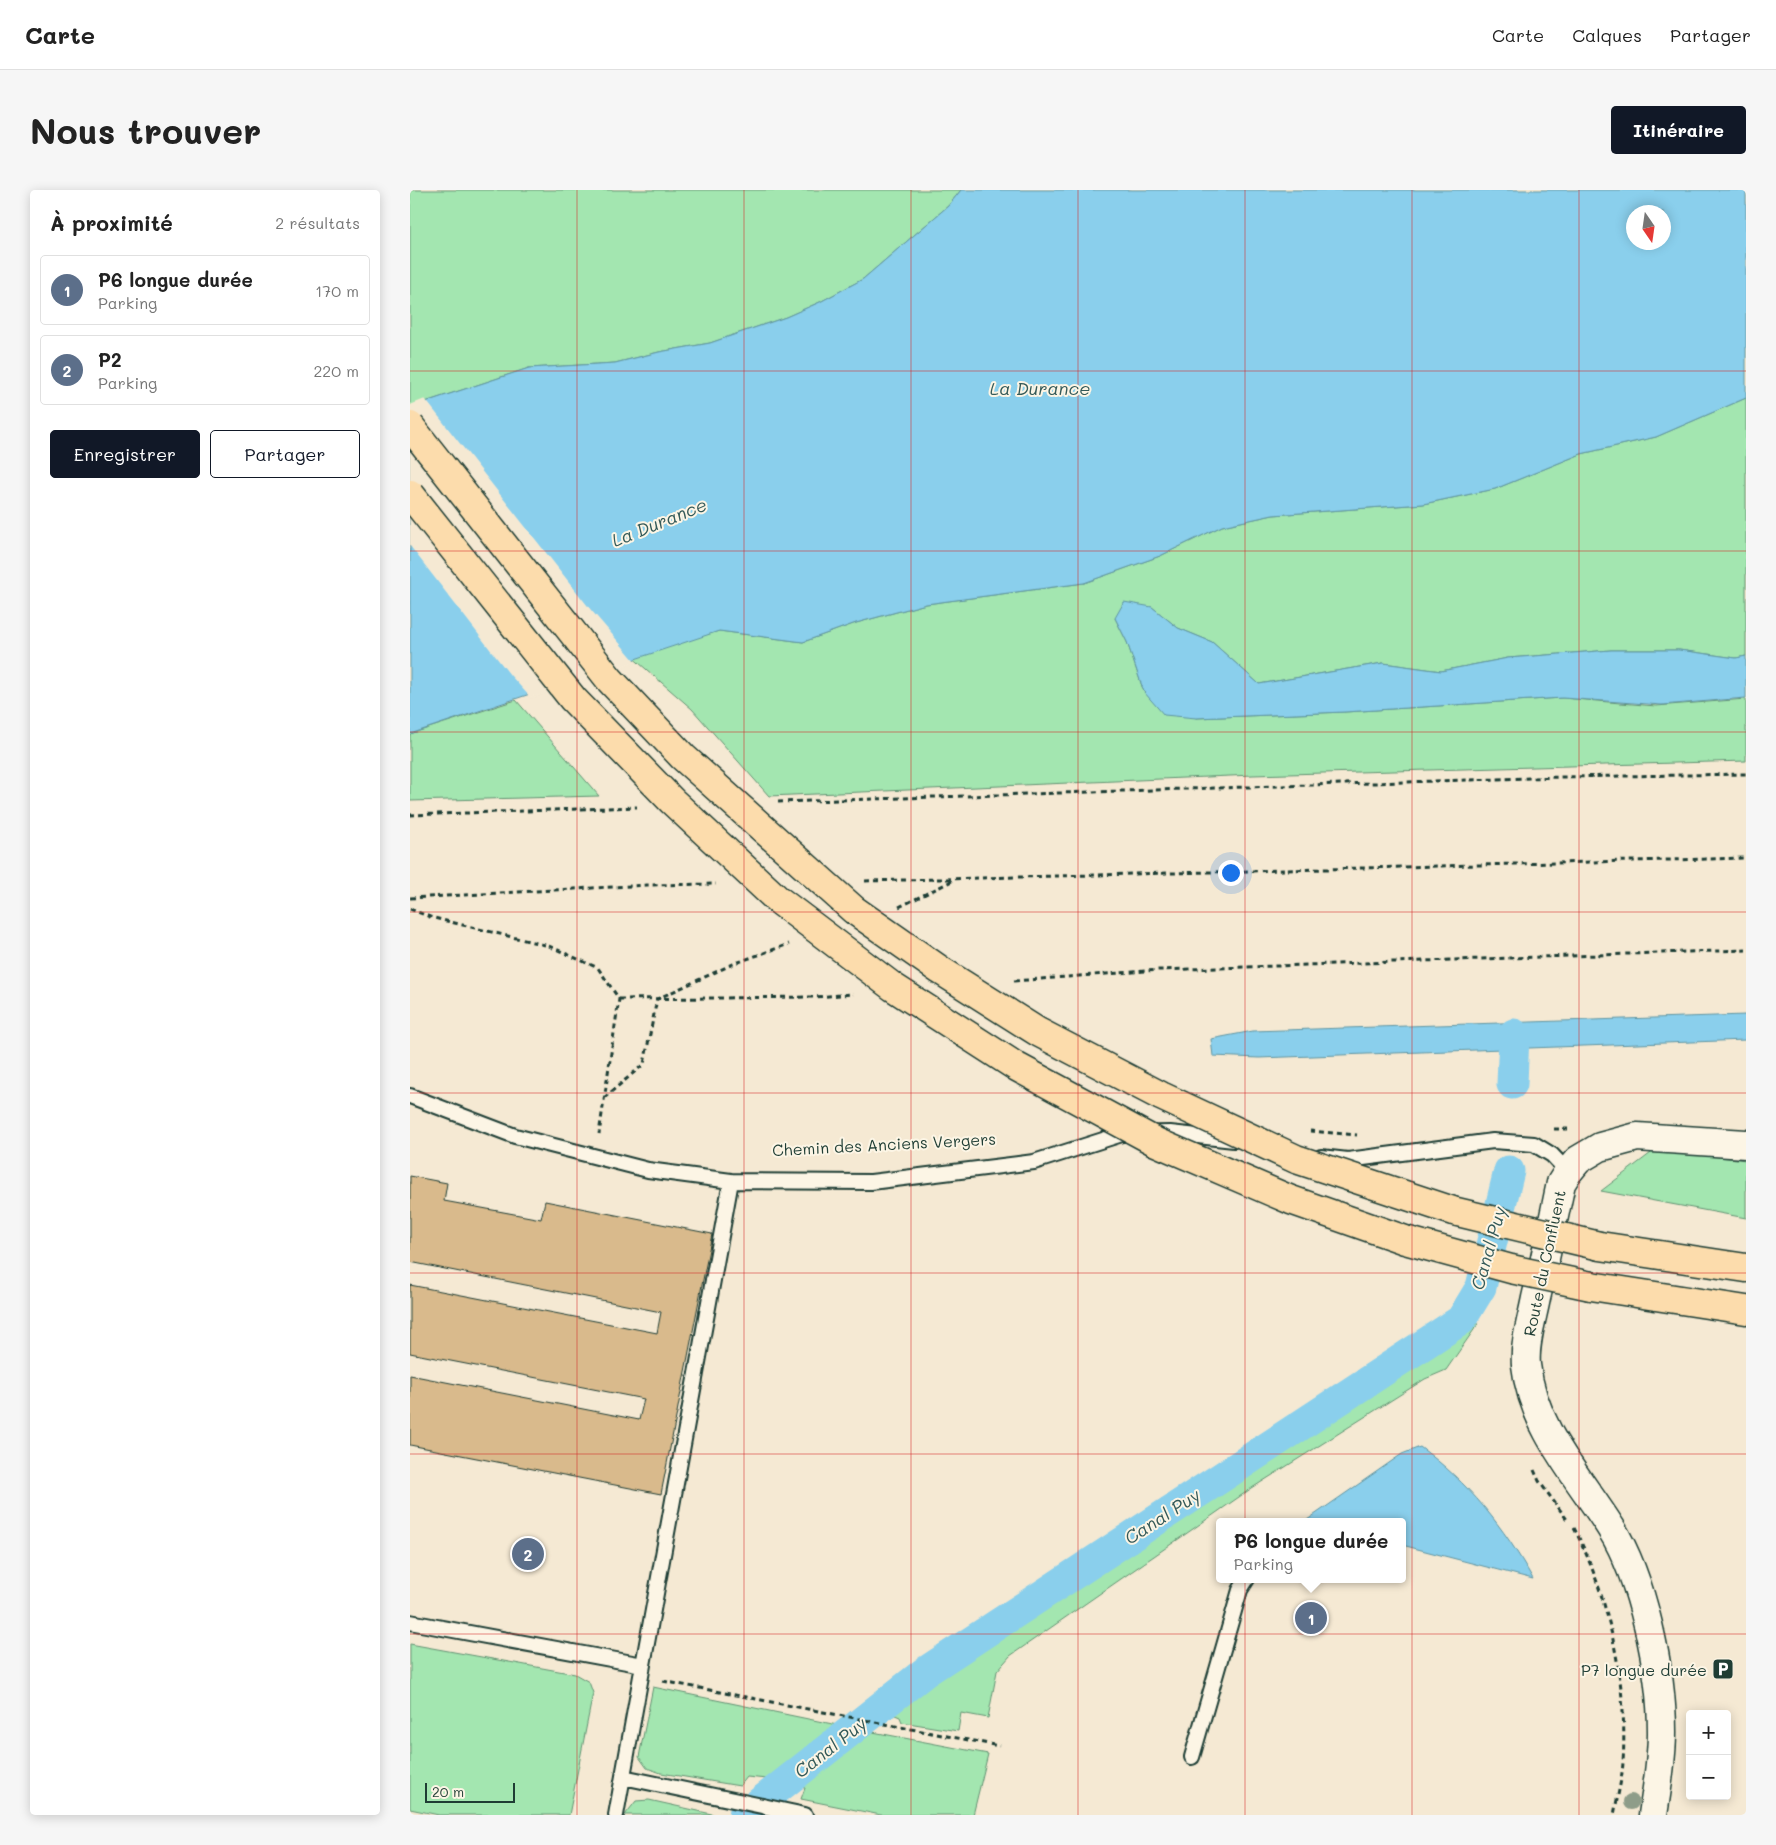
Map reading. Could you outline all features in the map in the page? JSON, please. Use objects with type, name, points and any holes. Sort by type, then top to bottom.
[{"type":"highway","points":[[410,426],[610,680],[676,750],[777,843],[854,910],[940,970],[1038,1032],[1161,1096],[1296,1159],[1454,1211],[1600,1246],[1746,1268]]},
{"type":"highway","points":[[410,494],[573,699],[672,801],[777,898],[893,987],[1017,1067],[1148,1137],[1291,1200],[1405,1240],[1511,1269],[1591,1286],[1738,1310]]},
{"type":"street","name":"Route du Confluent","points":[[1653,1815],[1662,1733],[1655,1656],[1645,1611],[1628,1563],[1612,1529],[1574,1476],[1542,1423],[1526,1364],[1528,1334],[1561,1183],[1578,1160],[1600,1147],[1637,1137],[1746,1144]]},
{"type":"lane","points":[[410,1096],[515,1136],[648,1170],[731,1181],[871,1182],[1034,1162],[1122,1134],[1161,1133],[1223,1138],[1303,1156],[1348,1160],[1493,1141],[1534,1144],[1552,1155],[1568,1172]]},
{"type":"lane","points":[[616,1815],[731,1181]]},
{"type":"lane","points":[[1192,1757],[1240,1590],[1244,1583]]},
{"type":"lane","points":[[410,1622],[642,1671]]},
{"type":"lane","points":[[623,1777],[805,1815]]},
{"type":"path","points":[[774,802],[1561,777],[1746,774]]},
{"type":"path","points":[[410,815],[647,806]]},
{"type":"path","points":[[855,881],[1746,858]]},
{"type":"path","points":[[410,898],[638,886],[717,884]]},
{"type":"path","points":[[410,909],[430,917],[550,946],[598,968],[619,999],[596,1157]]},
{"type":"path","points":[[1012,981],[1159,970],[1746,950]]},
{"type":"path","points":[[619,999],[815,997],[854,994]]},
{"type":"path","points":[[604,1098],[644,1064],[657,999]]},
{"type":"path","points":[[1308,1131],[1363,1135]]},
{"type":"path","points":[[590,1133],[608,1137]]},
{"type":"path","points":[[642,1671],[818,1713],[898,1726],[998,1746]]},
{"type":"green space","points":[[410,190],[961,190],[948,206],[863,279],[820,302],[786,317],[710,343],[659,352],[615,363],[529,368],[410,407]]},
{"type":"green space","points":[[1746,398],[1746,656],[1736,658],[1679,650],[1611,650],[1508,658],[1441,671],[1383,663],[1259,684],[1212,642],[1178,628],[1152,607],[1115,618],[1127,642],[1144,692],[1196,718],[1345,712],[1562,698],[1656,706],[1746,699],[1746,761],[1253,775],[769,796],[692,709],[631,656],[719,631],[803,642],[856,623],[926,604],[1084,583],[1160,556],[1222,526],[1273,515],[1423,504],[1495,489],[1581,454],[1656,437]]},
{"type":"green space","points":[[516,700],[599,796],[410,801],[410,734]]},
{"type":"green space","points":[[1655,1150],[1746,1160],[1746,1218],[1601,1191]]},
{"type":"green space","points":[[1471,1323],[1478,1324],[1446,1370],[1425,1379],[1252,1488],[1010,1656],[997,1671],[988,1718],[961,1713],[958,1731],[902,1722],[900,1717],[890,1713]]},
{"type":"green space","points":[[410,1644],[575,1674],[589,1682],[593,1693],[569,1815],[439,1815],[410,1809]]},
{"type":"green space","points":[[653,1687],[847,1727],[776,1780],[747,1777],[740,1786],[661,1773],[647,1768],[639,1757]]},
{"type":"green space","points":[[857,1729],[988,1754],[973,1815],[881,1815],[801,1799],[805,1788],[784,1785]]},
{"type":"green space","points":[[649,1800],[716,1815],[625,1815],[636,1801]]},
{"type":"water","name":"La Durance","points":[[961,190],[1746,190],[1746,398],[1656,437],[1581,454],[1495,489],[1423,504],[1273,515],[1222,526],[1160,556],[1084,583],[926,604],[856,623],[803,642],[719,631],[410,734],[410,407],[529,368],[615,363],[659,352],[710,343],[786,317],[820,302],[863,279],[948,206]]},
{"type":"water","points":[[1124,602],[1152,607],[1178,628],[1212,642],[1259,684],[1383,663],[1441,671],[1508,658],[1611,650],[1679,650],[1736,658],[1746,656],[1746,698],[1662,705],[1562,698],[1345,712],[1196,718],[1164,715],[1144,692],[1127,642],[1115,618]]},
{"type":"water","points":[[1746,1015],[1746,1040],[1259,1058],[1213,1056],[1211,1039],[1253,1031]]},
{"type":"water","points":[[1420,1447],[1454,1475],[1484,1507],[1510,1541],[1533,1579],[1406,1546],[1406,1518],[1310,1518],[1402,1454]]},
{"type":"pier","points":[[425,399],[591,610],[636,662],[531,698],[510,675],[410,546],[410,405]]},
{"type":"building","points":[[410,1176],[447,1183],[444,1201],[541,1219],[545,1201],[712,1234],[661,1494],[410,1445],[410,1375],[639,1420],[644,1399],[410,1353],[410,1285],[657,1333],[661,1312],[410,1262]]},
{"type":"waterway","name":"Canal Puy","points":[[1512,1084],[1514,1034]]},
{"type":"waterway","name":"Canal Puy","points":[[744,1815],[925,1672],[1461,1320],[1481,1287],[1509,1171]]},
{"type":"place","name":"P2","points":[[528,1554]]},
{"type":"place","name":"P6 longue durée","points":[[1311,1618]]},
{"type":"place","name":"P7 longue durée","points":[[1723,1669]]}]
